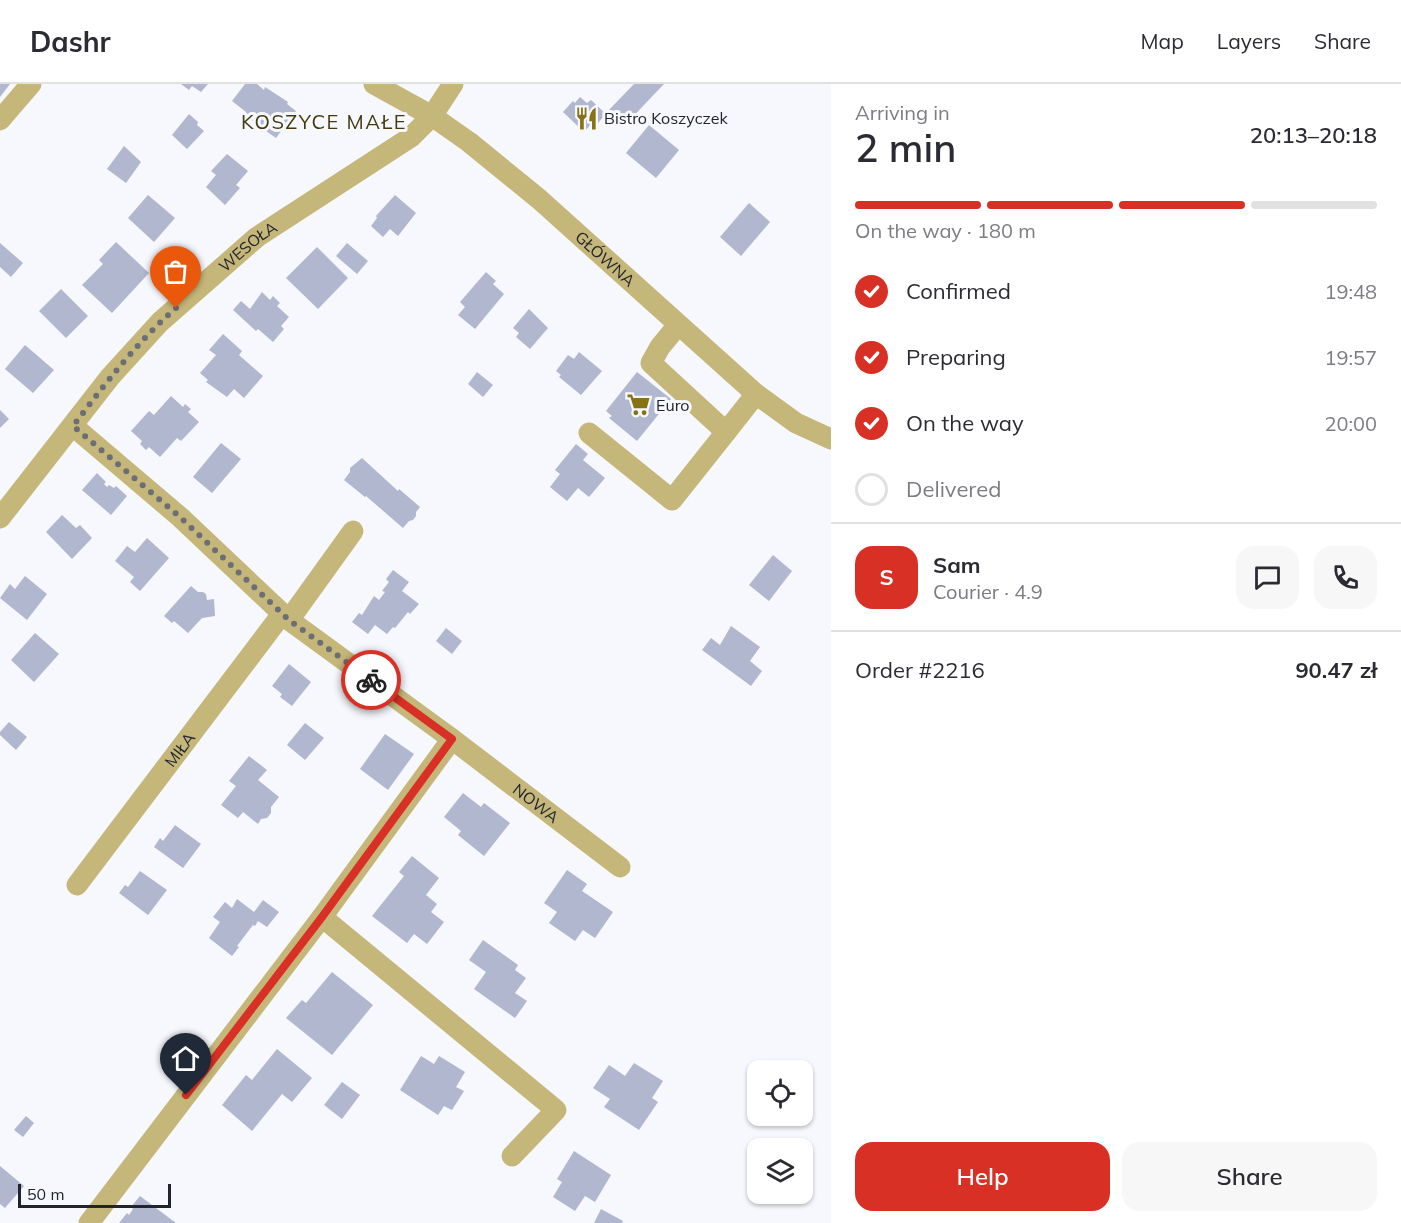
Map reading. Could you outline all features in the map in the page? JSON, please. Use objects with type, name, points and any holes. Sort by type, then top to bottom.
[{"type":"street","points":[[0,120],[31,84]]},
{"type":"street","name":"GŁÓWNA","points":[[374,84],[432,116],[469,142],[539,199],[756,394],[796,423],[831,439]]},
{"type":"street","name":"WESOŁA","points":[[0,518],[110,377],[160,322],[257,237],[411,137],[432,116],[453,84]]},
{"type":"street","points":[[678,326],[660,346],[651,363],[726,432]]},
{"type":"street","points":[[589,433],[672,500],[756,394]]},
{"type":"street","name":"NOWA","points":[[73,426],[180,517],[285,617],[452,739],[620,867]]},
{"type":"street","name":"MIŁA","points":[[77,885],[353,531]]},
{"type":"street","points":[[89,1223],[322,917],[452,739]]},
{"type":"street","points":[[322,917],[556,1110],[512,1156]]},
{"type":"building","points":[[0,84],[10,84],[0,97]]},
{"type":"building","points":[[181,84],[208,84],[201,92],[192,86],[189,90]]},
{"type":"building","points":[[245,84],[257,84],[264,90],[265,87],[288,102],[287,104],[296,111],[276,138],[255,127],[254,122],[245,114],[246,112],[232,101]]},
{"type":"building","points":[[634,84],[664,84],[624,126],[608,111]]},
{"type":"building","name":"Bistro Koszyczek","points":[[580,97],[587,103],[591,100],[606,114],[597,124],[594,121],[584,132],[563,112]]},
{"type":"building","points":[[189,114],[204,131],[187,149],[172,135]]},
{"type":"building","points":[[649,125],[679,150],[656,178],[626,153]]},
{"type":"building","points":[[124,146],[141,162],[126,183],[107,169]]},
{"type":"building","points":[[227,154],[248,171],[236,185],[240,188],[225,205],[206,187],[216,175],[211,171]]},
{"type":"building","points":[[148,195],[175,218],[154,242],[128,218]]},
{"type":"building","points":[[395,195],[416,213],[398,236],[390,229],[383,237],[371,226],[376,216]]},
{"type":"building","points":[[749,203],[770,222],[741,256],[720,237]]},
{"type":"building","points":[[116,242],[149,273],[112,313],[82,285],[103,264],[99,260]]},
{"type":"building","points":[[0,243],[23,263],[11,277],[0,267]]},
{"type":"building","points":[[347,243],[368,261],[357,274],[336,256]]},
{"type":"building","points":[[317,247],[348,278],[318,309],[286,278]]},
{"type":"building","points":[[486,272],[496,281],[493,284],[504,294],[475,329],[458,315],[465,307],[460,302]]},
{"type":"building","points":[[61,289],[88,316],[66,338],[39,311]]},
{"type":"building","points":[[262,292],[270,300],[273,296],[280,303],[277,306],[289,317],[281,326],[284,329],[273,342],[258,329],[256,331],[233,310],[241,301],[250,309]]},
{"type":"building","points":[[529,309],[548,328],[530,349],[516,337],[519,333],[513,328]]},
{"type":"building","points":[[223,334],[242,351],[239,355],[263,376],[244,398],[234,389],[227,397],[206,382],[208,380],[200,373],[216,355],[209,350]]},
{"type":"building","points":[[25,345],[54,370],[33,393],[5,369]]},
{"type":"building","points":[[579,352],[602,371],[581,395],[559,377],[561,375],[556,371],[568,355],[574,359]]},
{"type":"building","points":[[477,372],[493,385],[483,397],[468,384]]},
{"type":"building","name":"Euro","points":[[637,372],[671,399],[637,441],[609,418],[612,416],[606,411]]},
{"type":"building","points":[[171,396],[183,407],[185,404],[191,409],[188,412],[199,422],[181,441],[177,438],[160,457],[149,447],[146,450],[140,444],[142,441],[131,431],[149,411],[154,415]]},
{"type":"building","points":[[0,410],[9,419],[0,428]]},
{"type":"building","points":[[221,443],[241,459],[212,493],[193,477]]},
{"type":"building","points":[[576,444],[588,454],[583,460],[605,478],[589,497],[578,488],[567,501],[550,487],[560,474],[555,470]]},
{"type":"building","points":[[362,458],[398,491],[399,489],[420,507],[413,520],[403,528],[344,480],[350,468]]},
{"type":"building","points":[[97,473],[106,482],[104,484],[107,487],[116,486],[127,496],[111,515],[82,490]]},
{"type":"building","points":[[62,515],[76,528],[80,525],[92,538],[72,559],[46,532]]},
{"type":"building","points":[[147,538],[169,558],[140,591],[130,582],[134,577],[115,561],[127,546],[135,552]]},
{"type":"building","points":[[773,555],[792,571],[769,601],[749,585]]},
{"type":"building","points":[[393,570],[409,582],[402,591],[419,604],[387,634],[375,625],[368,634],[352,622],[359,613],[362,615],[374,596],[379,600],[389,582],[386,579]]},
{"type":"building","points":[[25,576],[47,594],[27,620],[0,598],[10,584],[15,589]]},
{"type":"building","points":[[191,586],[198,592],[206,594],[207,600],[214,599],[215,616],[202,618],[188,633],[164,616]]},
{"type":"building","points":[[731,626],[760,647],[750,661],[762,671],[751,686],[702,650],[711,638],[720,645]]},
{"type":"building","points":[[446,628],[462,641],[452,654],[436,641]]},
{"type":"building","points":[[35,633],[59,654],[34,682],[11,660]]},
{"type":"building","points":[[289,664],[311,682],[292,706],[280,697],[282,694],[272,686]]},
{"type":"building","points":[[9,722],[27,737],[16,750],[0,735]]},
{"type":"building","points":[[305,723],[324,738],[305,760],[287,745]]},
{"type":"building","points":[[385,734],[414,754],[388,790],[360,769]]},
{"type":"building","points":[[249,756],[267,770],[258,780],[279,797],[271,807],[271,813],[267,818],[261,819],[258,824],[243,812],[238,818],[221,805],[236,786],[229,781]]},
{"type":"building","points":[[463,793],[481,807],[484,803],[510,823],[484,856],[458,835],[461,831],[444,817]]},
{"type":"building","points":[[175,825],[201,844],[183,868],[154,847],[160,838],[163,841]]},
{"type":"building","points":[[412,856],[439,878],[426,895],[437,904],[431,912],[444,922],[427,944],[414,934],[407,943],[372,916],[404,876],[399,872]]},
{"type":"building","points":[[567,870],[587,884],[582,891],[613,912],[595,938],[583,930],[575,941],[549,923],[557,912],[544,903]]},
{"type":"building","points":[[140,871],[167,890],[148,915],[119,893],[125,885],[128,887]]},
{"type":"building","points":[[237,899],[254,912],[263,900],[279,912],[267,927],[258,921],[255,926],[253,925],[232,956],[209,938],[220,922],[213,917],[225,902],[232,908]]},
{"type":"building","points":[[483,940],[518,965],[515,970],[526,978],[515,993],[527,1001],[515,1018],[474,989],[486,972],[469,960]]},
{"type":"building","points":[[332,972],[373,1005],[332,1055],[286,1018],[302,1000],[306,1003]]},
{"type":"building","points":[[277,1049],[312,1078],[292,1102],[282,1094],[252,1131],[222,1105],[246,1075],[252,1080]]},
{"type":"building","points":[[421,1056],[434,1064],[439,1056],[465,1072],[456,1087],[464,1091],[452,1110],[444,1106],[438,1115],[400,1090]]},
{"type":"building","points":[[634,1063],[663,1081],[652,1098],[658,1102],[639,1130],[604,1107],[610,1099],[593,1088],[609,1065],[625,1076]]},
{"type":"building","points":[[342,1082],[360,1095],[342,1119],[324,1105]]},
{"type":"building","points":[[26,1116],[34,1123],[23,1137],[14,1130]]},
{"type":"building","points":[[574,1151],[611,1175],[595,1202],[585,1196],[575,1211],[553,1197],[562,1182],[557,1179]]},
{"type":"building","points":[[0,1166],[24,1186],[5,1208],[0,1204]]},
{"type":"building","points":[[140,1196],[176,1223],[119,1223],[127,1213],[129,1215],[133,1209],[131,1207]]},
{"type":"building","points":[[601,1209],[623,1221],[622,1223],[594,1223]]},
{"type":"way so far","points":[[176,308],[160,322],[110,377],[73,426],[180,517],[289,620],[371,680]]},
{"type":"place","name":"Bistro Koszyczek","points":[[586,118]]},
{"type":"place","name":"Euro","points":[[638,405]]},
{"type":"district","name":"KOSZYCE MAŁE","points":[[324,122]]},
{"type":"route","points":[[186,1095],[322,917],[452,739],[371,680]]}]
